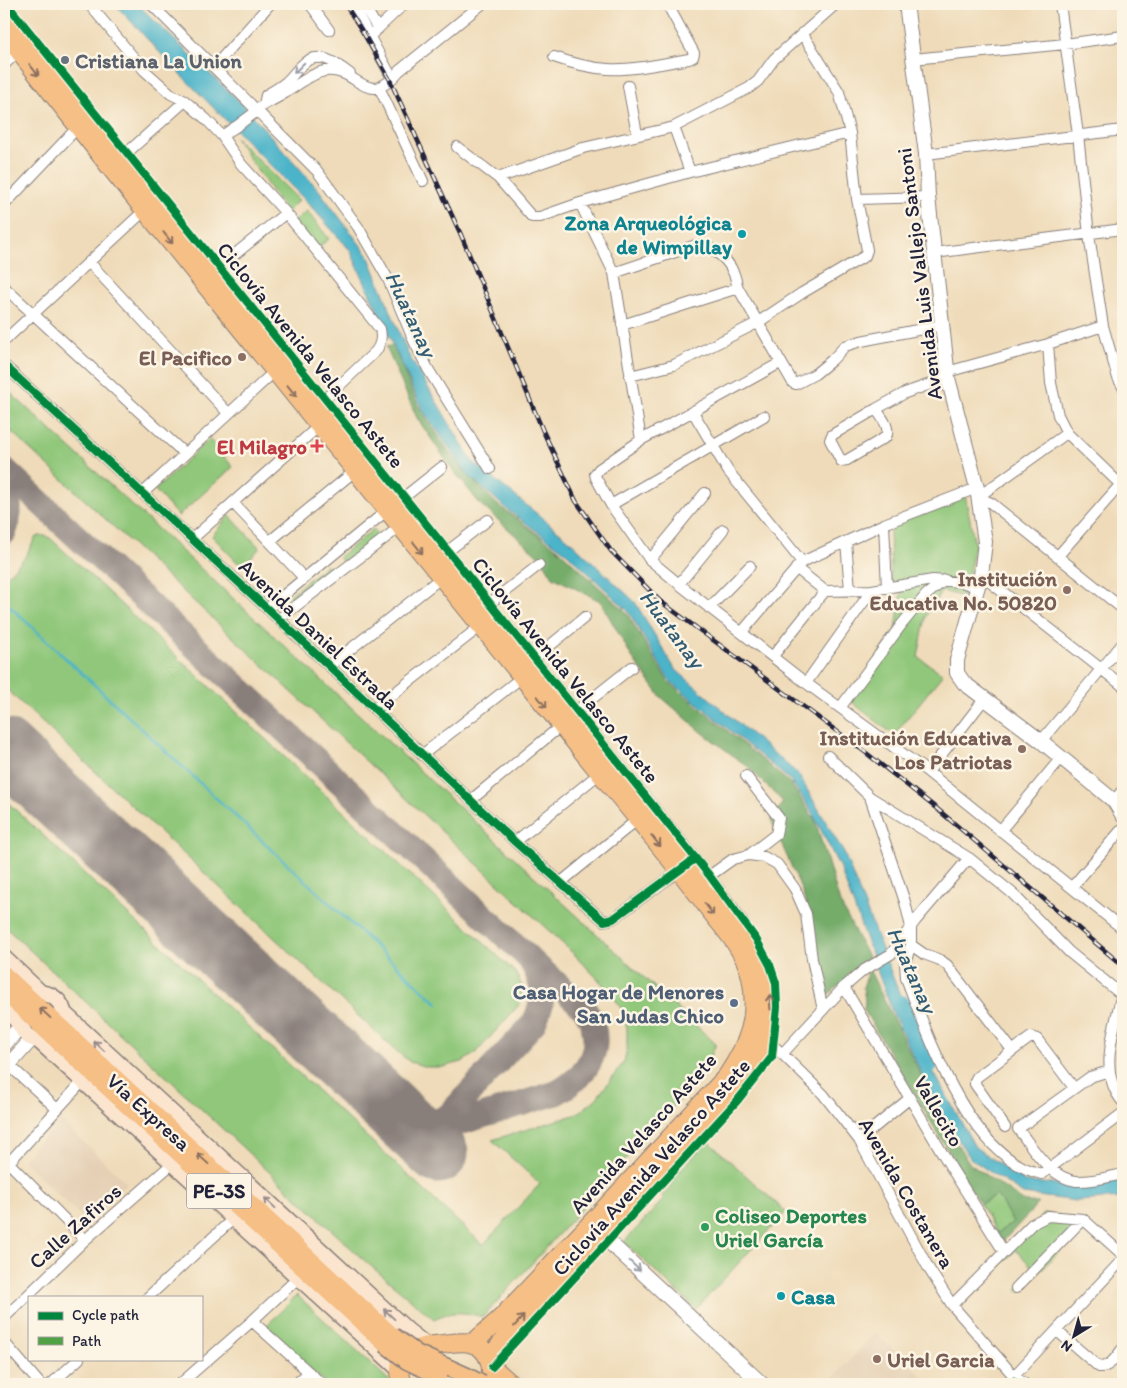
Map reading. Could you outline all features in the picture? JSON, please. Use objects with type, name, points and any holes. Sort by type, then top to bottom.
[{"type":"highway","name":"Avenida Velasco Astete","points":[[4,10],[23,45],[78,127],[116,162],[145,210],[282,366],[322,402],[395,505],[401,526],[481,626],[530,668]]},
{"type":"highway","name":"Avenida Velasco Astete","points":[[4,32],[23,45],[282,366],[320,425],[356,470],[395,505],[444,554],[486,606],[568,719],[686,865],[743,954],[750,975],[759,1031]]},
{"type":"highway","name":"Avenida Velasco Astete","points":[[490,1363],[510,1331],[595,1228],[727,1076],[770,1014],[769,990],[762,963],[751,941],[705,879],[686,865],[638,819],[600,773],[568,719]]},
{"type":"highway","name":"Avenida Velasco Astete","points":[[472,1344],[500,1320],[595,1228]]},
{"type":"highway","points":[[401,1380],[404,1358],[418,1347],[463,1342],[480,1348],[490,1363],[511,1384]]},
{"type":"highway","points":[[488,1384],[491,1374],[490,1363]]},
{"type":"main road","name":"Vía Expresa","points":[[4,958],[22,1009]]},
{"type":"main road","name":"Vía Expresa","points":[[4,974],[22,1009]]},
{"type":"main road","name":"Vía Expresa","points":[[4,992],[426,1345]]},
{"type":"main road","points":[[22,1009],[54,998],[63,1008],[50,1032]]},
{"type":"main road","name":"Vía Expresa","points":[[50,1032],[83,1081],[299,1277],[401,1380]]},
{"type":"main road","name":"Vía Expresa","points":[[50,1032],[389,1340]]},
{"type":"main road","name":"PE-3S","points":[[389,1340],[413,1364],[458,1384]]},
{"type":"main road","name":"PE-3S","points":[[389,1340],[482,1384]]},
{"type":"street","points":[[88,4],[144,70],[171,94],[185,101],[225,134],[242,164],[286,213],[374,320],[380,330],[380,345],[376,351],[322,402]]},
{"type":"street","points":[[214,67],[270,4]]},
{"type":"street","points":[[310,4],[329,30]]},
{"type":"street","points":[[352,4],[374,33]]},
{"type":"street","points":[[362,4],[392,78]]},
{"type":"street","points":[[374,33],[404,4]]},
{"type":"street","points":[[374,88],[392,78],[399,70],[482,4]]},
{"type":"street","points":[[554,57],[608,69],[652,66],[689,60],[693,57],[694,53],[669,4]]},
{"type":"street","points":[[498,178],[583,148],[674,126],[749,88],[758,81],[774,59],[836,4]]},
{"type":"street","name":"Avenida Luis Vallejo Santoni","points":[[906,4],[926,154],[928,197],[947,375],[978,493],[984,542],[979,581],[957,660],[957,674],[964,683],[1041,741],[1119,806]]},
{"type":"street","points":[[1060,4],[1089,234],[1103,326],[1118,378],[1123,387]]},
{"type":"street","points":[[154,5],[214,67],[259,109],[318,172],[358,227],[388,279],[428,369],[490,469]]},
{"type":"street","points":[[630,376],[674,365],[757,323],[802,293],[865,256],[867,250],[857,199],[850,133],[840,92],[802,33]]},
{"type":"street","points":[[913,59],[1065,44],[1123,36]]},
{"type":"street","points":[[4,65],[23,45]]},
{"type":"street","points":[[259,109],[266,95],[286,82],[307,61],[316,57],[335,62],[374,88],[423,181]]},
{"type":"street","points":[[225,134],[259,109],[314,75],[323,72],[338,73],[374,88]]},
{"type":"street","points":[[628,86],[637,134]]},
{"type":"street","points":[[116,162],[185,101]]},
{"type":"street","points":[[674,126],[690,172]]},
{"type":"street","points":[[4,205],[78,127]]},
{"type":"street","points":[[926,154],[1123,130]]},
{"type":"street","points":[[457,147],[498,178],[532,216],[540,217],[580,203],[690,172],[850,133]]},
{"type":"street","points":[[857,199],[928,197]]},
{"type":"street","points":[[580,203],[614,272],[641,440]]},
{"type":"street","points":[[4,341],[145,210]]},
{"type":"street","points":[[234,255],[286,213]]},
{"type":"street","points":[[934,253],[1123,229]]},
{"type":"street","points":[[614,272],[696,245],[702,245],[713,251],[729,265],[734,273],[738,288],[757,323],[780,363],[793,383],[796,384],[815,374],[845,346],[861,341],[943,325]]},
{"type":"street","points":[[89,262],[228,413]]},
{"type":"street","points":[[4,287],[185,454]]},
{"type":"street","points":[[622,325],[738,288]]},
{"type":"street","points":[[876,409],[888,428],[886,437],[847,460],[842,461],[830,437],[876,409],[905,392],[947,375],[1103,326]]},
{"type":"street","points":[[1048,344],[1051,382],[1058,415],[1067,433],[1122,486],[1057,557]]},
{"type":"street","points":[[780,363],[641,440],[596,471],[596,478],[611,505],[650,560],[806,683],[928,772],[1123,929]]},
{"type":"street","name":"Avenida Daniel Estrada","points":[[4,365],[279,619],[514,842],[604,921],[613,919],[686,865]]},
{"type":"street","points":[[142,493],[282,366]]},
{"type":"street","points":[[693,412],[728,471],[799,565],[825,591],[872,590],[933,580],[979,581],[1123,686]]},
{"type":"street","points":[[611,505],[764,416]]},
{"type":"street","points":[[192,540],[320,425]]},
{"type":"street","points":[[742,632],[799,565],[884,524],[978,493],[1067,433]]},
{"type":"street","points":[[268,609],[442,467]]},
{"type":"street","points":[[270,541],[356,470]]},
{"type":"street","points":[[650,560],[705,493]]},
{"type":"street","points":[[978,493],[1123,609]]},
{"type":"street","points":[[233,503],[304,578]]},
{"type":"street","points":[[444,554],[488,520]]},
{"type":"street","points":[[884,524],[887,588]]},
{"type":"street","points":[[279,619],[401,526]]},
{"type":"street","points":[[680,584],[723,530]]},
{"type":"street","points":[[846,542],[850,590]]},
{"type":"street","points":[[486,606],[540,565]]},
{"type":"street","points":[[709,608],[750,566]]},
{"type":"street","points":[[329,666],[442,577]]},
{"type":"street","points":[[840,708],[908,616],[926,595],[945,580]]},
{"type":"street","points":[[806,683],[872,590]]},
{"type":"street","points":[[773,656],[825,591]]},
{"type":"street","points":[[422,755],[530,668],[585,618]]},
{"type":"street","points":[[374,709],[481,626]]},
{"type":"street","points":[[1041,741],[1123,643]]},
{"type":"street","points":[[471,800],[632,667]]},
{"type":"street","points":[[928,772],[985,698]]},
{"type":"street","points":[[828,756],[870,797],[969,858],[1012,893],[1069,952],[1123,990],[1111,1044],[1109,1071],[1114,1088],[1123,1102]]},
{"type":"street","points":[[1000,831],[1061,758]]},
{"type":"street","points":[[514,842],[600,773]]},
{"type":"street","points":[[746,776],[780,818],[776,834],[749,855]]},
{"type":"street","points":[[1119,806],[1123,790]]},
{"type":"street","points":[[870,797],[905,902],[911,927],[911,945],[905,963],[906,978],[938,1060],[953,1089],[980,1129],[1002,1153],[1024,1168],[1039,1174],[1044,1173],[1123,1113]]},
{"type":"street","points":[[560,883],[638,819]]},
{"type":"street","points":[[1072,887],[1123,828]]},
{"type":"street","points":[[705,879],[733,859],[749,855],[764,857],[777,864],[796,889],[806,914],[812,959],[823,1010]]},
{"type":"street","points":[[782,1054],[844,987],[864,970],[891,954],[911,927],[969,858]]},
{"type":"street","points":[[911,945],[924,954],[947,964],[1012,1050]]},
{"type":"street","name":"Vallecito","points":[[844,987],[950,1166],[1004,1252]]},
{"type":"street","points":[[4,1045],[22,1009]]},
{"type":"street","name":"Avenida Costanera","points":[[759,1031],[823,1094],[859,1140],[929,1269],[952,1306],[1014,1380],[1025,1384]]},
{"type":"street","points":[[50,1032],[6,1067],[57,1109]]},
{"type":"street","points":[[1005,1126],[975,1084],[975,1081],[1012,1050],[1031,1037],[1035,1037],[1074,1088]]},
{"type":"street","points":[[1109,1071],[1090,1078],[1074,1088],[1018,1129],[1050,1168],[1061,1175],[1076,1181],[1100,1179],[1123,1174]]},
{"type":"street","points":[[83,1081],[6,1165],[85,1240]]},
{"type":"street","points":[[859,1140],[910,1098]]},
{"type":"street","name":"Calle Zafiros","points":[[4,1318],[85,1240],[173,1163]]},
{"type":"street","points":[[952,1306],[1032,1224],[1048,1216],[1083,1219],[1123,1257],[1014,1380]]},
{"type":"street","points":[[149,1296],[234,1218]]},
{"type":"street","points":[[1016,1288],[1083,1219]]},
{"type":"street","points":[[595,1228],[762,1384]]},
{"type":"street","points":[[180,1384],[299,1277]]},
{"type":"street","points":[[252,1321],[322,1384]]},
{"type":"street","points":[[1057,1331],[1099,1367],[1108,1365],[1123,1348]]},
{"type":"street","points":[[4,1342],[40,1384]]},
{"type":"street","points":[[51,1384],[78,1360]]},
{"type":"street","points":[[296,1384],[309,1372]]},
{"type":"shaded area","points":[[60,1120],[127,1183],[89,1224],[22,1160]]},
{"type":"shaded area","name":"Uriel Garcia","points":[[875,1333],[931,1384],[827,1384]]},
{"type":"green space","points":[[234,136],[299,200],[287,212],[286,212]]},
{"type":"green space","points":[[307,211],[329,239],[315,250],[293,222]]},
{"type":"green space","points":[[393,345],[418,405],[449,452],[469,476],[498,505],[558,549],[626,612],[668,681],[791,784],[815,820],[840,903],[869,959],[829,994],[821,996],[815,959],[814,928],[800,886],[771,820],[783,802],[747,766],[703,733],[660,696],[632,657],[600,601],[553,577],[542,559],[480,504],[452,469],[417,418],[386,347]]},
{"type":"green space","points":[[4,387],[716,1044],[703,1073],[483,1317],[458,1313],[447,1314],[434,1319],[366,1262],[4,926],[4,799],[483,1245],[540,1184],[492,1140],[574,1115],[596,1099],[624,1062],[627,1048],[627,1028],[621,1008],[611,993],[576,956],[4,425]]},
{"type":"green space","points":[[209,439],[233,467],[178,516],[155,490]]},
{"type":"green space","points":[[965,495],[975,545],[964,597],[942,591],[926,616],[918,657],[943,674],[894,735],[849,700],[896,629],[902,587],[891,581],[890,525]]},
{"type":"green space","points":[[229,515],[260,548],[242,567],[212,536]]},
{"type":"green space","points":[[373,529],[379,537],[343,563],[339,557]]},
{"type":"green space","points":[[36,537],[50,538],[515,972],[522,988],[519,1005],[476,1053],[462,1062],[443,1067],[427,1067],[410,1062],[4,687],[4,579],[25,557]]},
{"type":"green space","points":[[326,565],[334,572],[289,608],[283,601]]},
{"type":"green space","points":[[869,969],[947,1128],[970,1164],[1023,1201],[1039,1203],[1004,1240],[1001,1241],[997,1233],[1013,1222],[997,1195],[980,1204],[864,1010],[863,987]]},
{"type":"green space","name":"Coliseo Deportes Uriel García","points":[[708,1141],[786,1212],[696,1309],[624,1242],[664,1199],[662,1196],[673,1184],[670,1181]]},
{"type":"green space","points":[[997,1195],[1014,1223],[997,1233],[980,1204]]},
{"type":"green space","points":[[1045,1213],[1074,1219],[1083,1226],[1020,1292],[1017,1289],[1035,1270],[1016,1250],[961,1305],[957,1300]]},
{"type":"green space","points":[[297,1295],[392,1383],[326,1384],[265,1327]]},
{"type":"water","points":[[115,4],[137,4],[244,106],[318,189],[368,255],[408,354],[472,461],[568,539],[635,602],[675,669],[798,774],[844,853],[913,1028],[932,1069],[975,1147],[1025,1182],[1073,1185],[1123,1179],[1123,1198],[1076,1201],[1023,1194],[971,1159],[942,1117],[892,1011],[840,868],[812,812],[791,781],[669,680],[628,611],[567,553],[509,511],[468,475],[422,409],[350,250],[307,202],[175,69]]},
{"type":"waterway","points":[[4,601],[438,1004]]},
{"type":"waterway","name":"Huatanay","points":[[902,1003],[930,1065]]},
{"type":"taxiway","points":[[4,469],[529,958],[538,975],[542,991],[540,1007],[533,1024],[448,1116],[435,1122],[424,1124],[404,1119],[389,1108]]},
{"type":"taxiway","points":[[4,477],[9,505],[7,526],[4,533]]},
{"type":"taxiway","points":[[435,1122],[453,1125],[556,1093],[568,1086],[586,1068],[595,1047],[592,1022],[585,1009],[534,963]]},
{"type":"runway","points":[[4,749],[438,1153]]},
{"type":"railway","points":[[345,4],[390,80],[461,235],[543,431],[576,501],[611,551],[660,601],[865,752],[936,808],[1123,966]]},
{"type":"marked path","points":[[1010,1384],[1016,1378]]},
{"type":"cycle path","name":"Ciclovía Avenida Velasco Astete","points":[[7,4],[709,875],[756,939],[770,965],[776,983],[777,1007],[772,1057],[737,1101],[492,1367]]},
{"type":"cycle path","points":[[4,365],[329,666],[515,842],[604,921],[613,919],[692,861]]},
{"type":"place","name":"Cristiana La Union","points":[[65,60]]},
{"type":"place","name":"Zona Arqueológica de Wimpillay","points":[[742,234]]},
{"type":"place","name":"El Pacifico","points":[[242,357]]},
{"type":"place","name":"El Milagro","points":[[317,446]]},
{"type":"place","name":"Institución Educativa No. 50820","points":[[1067,590]]},
{"type":"place","name":"Institución Educativa Los Patriotas","points":[[1022,749]]},
{"type":"place","name":"Casa Hogar de Menores San Judas Chico","points":[[734,1003]]},
{"type":"place","name":"Coliseo Deportes Uriel García","points":[[705,1227]]},
{"type":"place","name":"Casa","points":[[781,1296]]},
{"type":"place","name":"Uriel Garcia","points":[[877,1359]]}]
